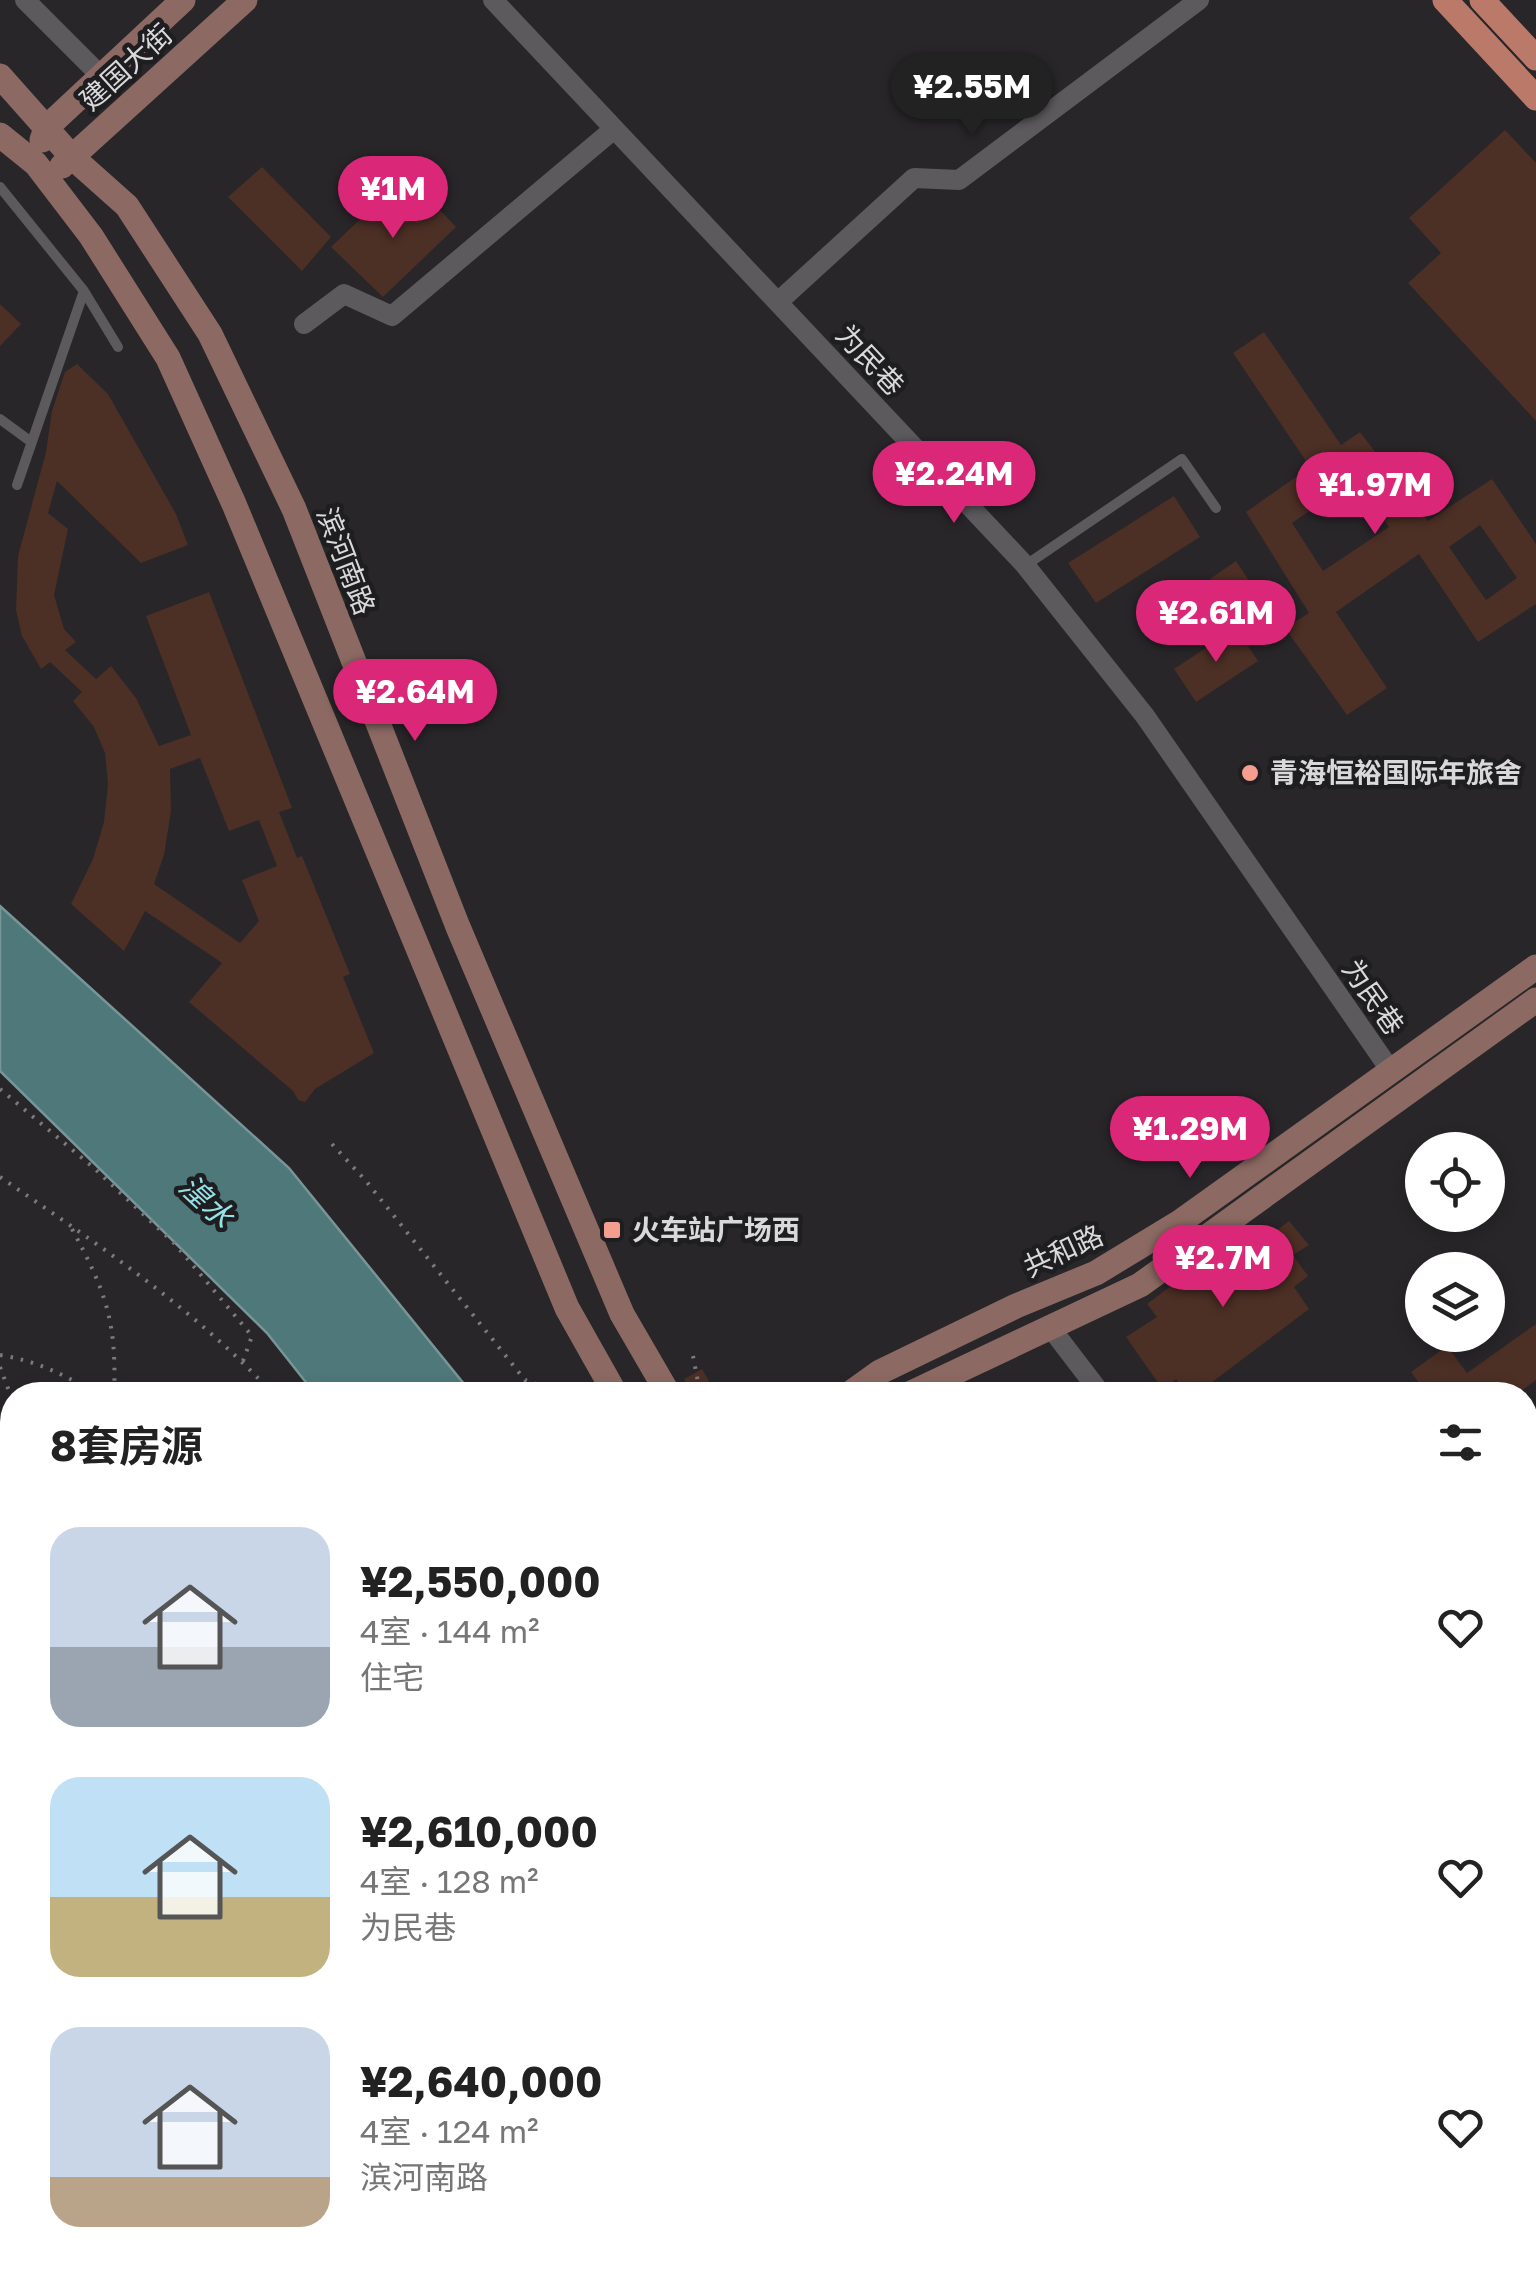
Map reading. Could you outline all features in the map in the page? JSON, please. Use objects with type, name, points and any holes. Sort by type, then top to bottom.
[{"type":"main road","name":"建国大街","points":[[46,128],[182,0]]},
{"type":"main road","name":"建国大街","points":[[42,172],[72,157],[245,0]]},
{"type":"main road","points":[[1445,0],[1536,98]]},
{"type":"main road","points":[[1482,0],[1536,58]]},
{"type":"main road","name":"滨河南路","points":[[0,76],[72,157],[127,206],[210,334],[294,509],[458,928],[614,1295],[662,1382]]},
{"type":"main road","points":[[42,172],[46,128]]},
{"type":"main road","points":[[0,135],[42,172],[91,236],[168,358],[234,504],[567,1308],[609,1382]]},
{"type":"main road","name":"共和路","points":[[866,1382],[1016,1306],[1096,1273],[1180,1222],[1536,967]]},
{"type":"main road","points":[[934,1382],[1140,1285],[1536,1000]]},
{"type":"street","points":[[25,0],[101,76]]},
{"type":"street","name":"为民巷","points":[[493,0],[1025,565],[1145,716],[1390,1071]]},
{"type":"street","points":[[778,302],[914,178],[959,180],[1199,0]]},
{"type":"street","points":[[304,324],[344,294],[392,316],[614,129]]},
{"type":"street","points":[[1050,1327],[1092,1382]]},
{"type":"lane","points":[[0,187],[84,290],[118,347]]},
{"type":"lane","points":[[0,209],[11,199]]},
{"type":"lane","points":[[17,485],[84,290]]},
{"type":"lane","points":[[0,419],[30,441]]},
{"type":"lane","points":[[1025,565],[1182,459],[1216,508]]},
{"type":"path","points":[[0,1089],[94,1168],[175,1244],[252,1336],[242,1361]]},
{"type":"path","points":[[332,1144],[366,1181],[524,1380],[530,1382]]},
{"type":"path","points":[[0,1177],[127,1265],[262,1382]]},
{"type":"path","points":[[69,1224],[110,1314],[116,1348],[115,1382]]},
{"type":"path","points":[[0,1355],[29,1360],[76,1382]]},
{"type":"path","points":[[694,1356],[697,1382]]},
{"type":"water","name":"湟水","points":[[0,906],[289,1168],[462,1382],[306,1382],[267,1333],[0,1071]]},
{"type":"building","points":[[1505,130],[1536,163],[1536,421],[1408,283],[1441,253],[1409,218]]},
{"type":"building","points":[[262,167],[331,237],[302,271],[228,197]]},
{"type":"building","points":[[420,189],[456,227],[383,297],[331,247],[378,202],[392,216]]},
{"type":"building","points":[[0,304],[21,324],[0,346]]},
{"type":"building","points":[[1264,332],[1341,445],[1360,432],[1382,461],[1385,459],[1428,521],[1492,479],[1536,544],[1536,604],[1478,642],[1419,554],[1336,612],[1387,688],[1347,715],[1285,628],[1309,613],[1246,512],[1310,467],[1233,353]],"holes":[[[1356,479],[1389,527],[1323,571],[1292,523]],[[1480,525],[1517,578],[1486,600],[1449,547]]]},
{"type":"building","points":[[77,364],[108,394],[176,514],[188,545],[141,563],[57,481],[48,513],[68,529],[54,595],[64,629],[76,642],[65,650],[96,679],[111,666],[136,698],[159,746],[191,735],[146,616],[209,592],[292,808],[279,812],[297,858],[302,856],[350,974],[343,977],[374,1053],[315,1089],[305,1102],[298,1100],[293,1091],[189,1002],[222,963],[145,911],[124,951],[71,904],[93,859],[104,822],[108,784],[105,753],[94,727],[73,701],[82,692],[50,662],[41,669],[22,636],[16,610],[18,556],[65,372]],"holes":[[[200,758],[229,831],[259,820],[277,866],[242,880],[259,921],[240,943],[154,884],[164,855],[171,811],[170,769]]]},
{"type":"building","points":[[1174,496],[1200,537],[1096,603],[1068,563]]},
{"type":"building","points":[[1236,561],[1266,606],[1240,623],[1210,579]]},
{"type":"building","points":[[1236,628],[1258,661],[1196,702],[1174,669]]},
{"type":"building","points":[[1289,1221],[1309,1245],[1293,1255],[1308,1276],[1294,1287],[1309,1309],[1212,1382],[1157,1382],[1126,1337],[1157,1317],[1147,1304],[1243,1231],[1250,1240],[1264,1227],[1271,1235]]},
{"type":"building","points":[[1536,1324],[1536,1380],[1418,1382],[1411,1372],[1439,1352],[1451,1352],[1467,1373],[1497,1352],[1505,1352],[1505,1346]]},
{"type":"building","points":[[702,1369],[710,1382],[686,1382],[684,1379]]},
{"type":"place","name":"青海恒裕国际年旅舍","points":[[1250,773]]},
{"type":"place","name":"火车站广场西","points":[[612,1230]]}]
